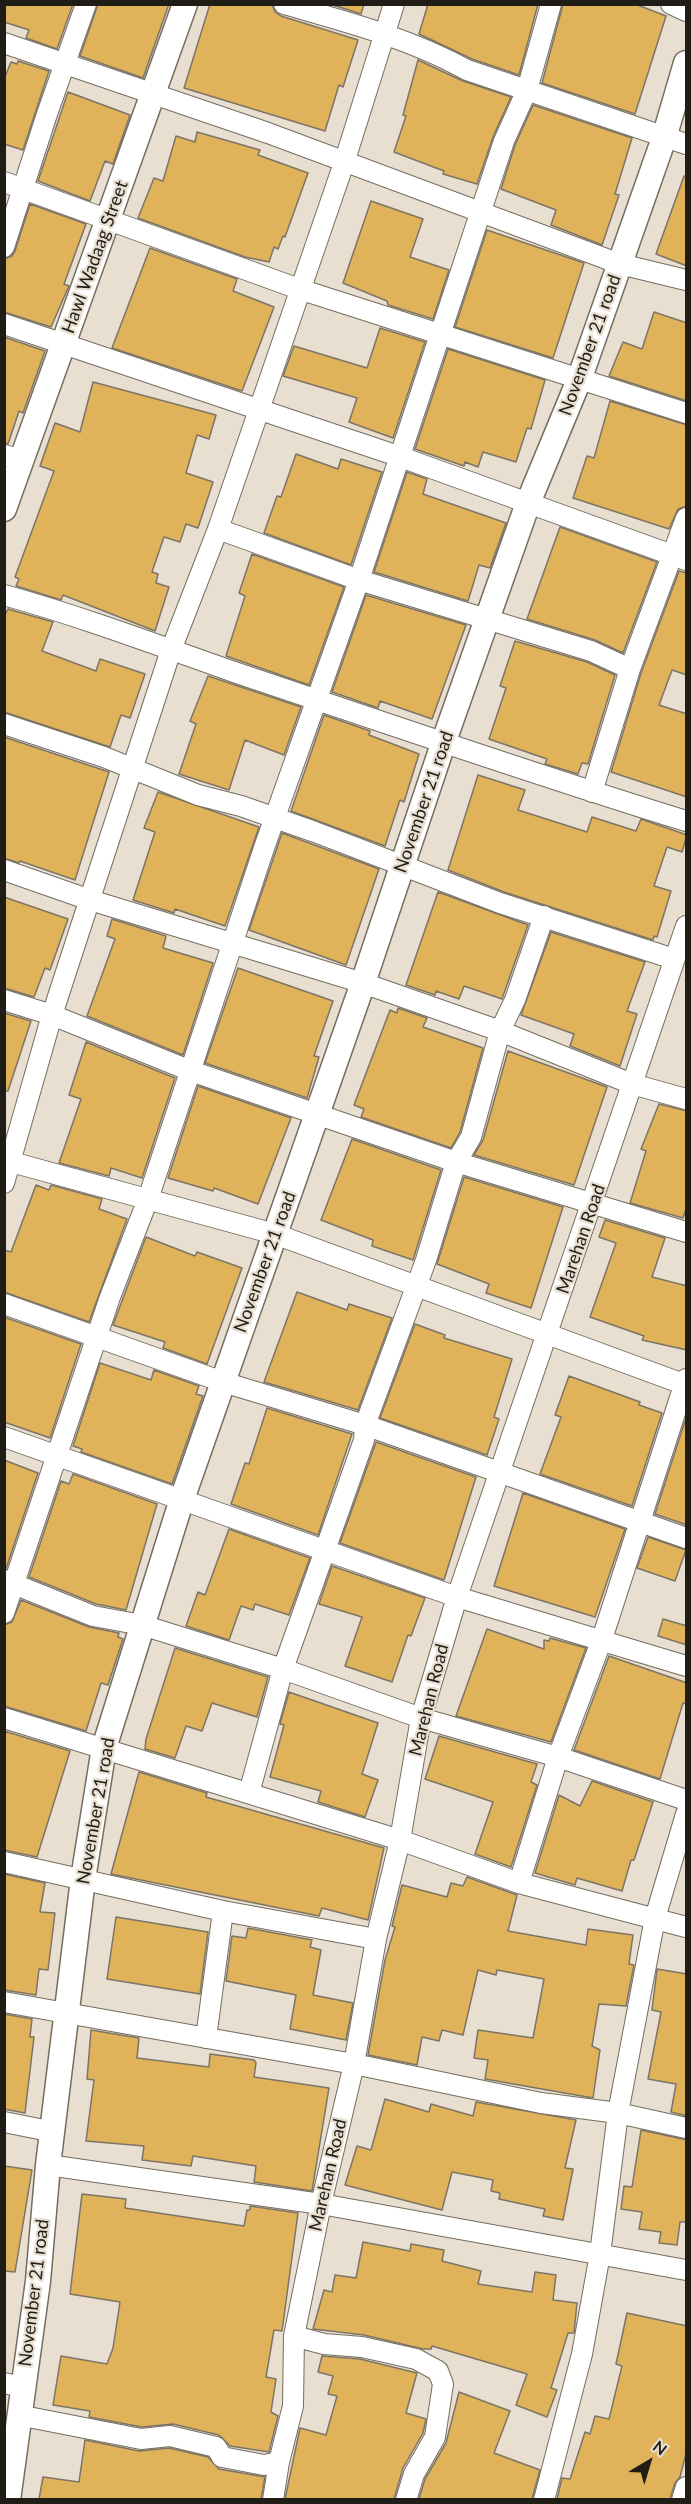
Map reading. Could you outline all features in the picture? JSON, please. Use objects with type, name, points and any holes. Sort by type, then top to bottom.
[{"type":"street","points":[[4,247],[13,185],[86,4]]},
{"type":"street","name":"Hawl Wadaag Street","points":[[4,509],[13,458],[63,345],[110,220],[185,4]]},
{"type":"street","points":[[284,4],[384,33],[434,52],[467,70],[675,141]]},
{"type":"street","points":[[4,1183],[8,1162],[52,1015],[171,650],[218,529],[344,163],[394,4]]},
{"type":"street","points":[[4,1613],[9,1582],[56,1455],[110,1297],[148,1199],[275,819],[359,580],[398,456],[442,333],[504,141],[527,90],[551,4]]},
{"type":"street","points":[[671,4],[687,11]]},
{"type":"street","points":[[4,43],[154,93],[481,211],[620,264],[687,280]]},
{"type":"street","name":"November 21 road","points":[[8,2499],[18,2415],[13,2385],[38,2282],[48,2165],[54,2132],[83,1879],[105,1748],[181,1502],[528,503],[579,380],[620,264],[675,141],[687,63]]},
{"type":"street","points":[[13,185],[299,290],[442,333],[579,380],[687,413]]},
{"type":"street","points":[[4,324],[257,411],[398,456],[680,558]]},
{"type":"street","points":[[592,792],[630,669],[680,558],[687,518]]},
{"type":"street","points":[[218,529],[359,580],[591,651],[630,669]]},
{"type":"street","points":[[4,595],[83,617],[171,650],[318,700],[592,792],[687,821]]},
{"type":"street","points":[[4,724],[133,769],[198,795],[275,819],[402,867],[674,959]]},
{"type":"street","points":[[4,870],[90,900],[363,983],[500,1031],[632,1084],[687,1099]]},
{"type":"street","points":[[249,1793],[283,1668],[364,1440],[365,1425],[426,1260],[456,1162],[475,1126],[500,1031],[515,1000],[544,916]]},
{"type":"street","name":"Marehan Road","points":[[273,2499],[279,2462],[293,2406],[294,2336],[321,2204],[354,2064],[376,1939],[400,1840],[422,1719],[457,1597],[687,926]]},
{"type":"street","points":[[4,1000],[52,1015],[191,1071],[456,1162],[687,1232]]},
{"type":"street","points":[[8,1162],[275,1234],[686,1383],[602,1639],[558,1757],[519,1883]]},
{"type":"street","points":[[4,1304],[223,1382],[365,1425],[687,1538]]},
{"type":"street","points":[[4,1437],[181,1502],[457,1597],[687,1666]]},
{"type":"street","points":[[9,1582],[93,1616],[142,1625],[283,1668],[422,1719],[558,1757],[687,1800]]},
{"type":"street","points":[[4,1718],[400,1840],[519,1883],[687,1927]]},
{"type":"street","points":[[544,2499],[575,2391],[600,2253],[618,2113],[655,1918],[687,1814]]},
{"type":"street","points":[[4,1862],[223,1911],[376,1939]]},
{"type":"street","points":[[206,2038],[223,1911]]},
{"type":"street","points":[[4,2002],[354,2064],[541,2103],[618,2113],[687,2128]]},
{"type":"street","points":[[4,2122],[54,2132]]},
{"type":"street","points":[[48,2165],[321,2204],[687,2270]]},
{"type":"street","points":[[294,2336],[324,2344],[362,2347],[416,2359],[438,2371],[443,2384],[435,2437],[414,2474],[406,2499]]},
{"type":"street","points":[[18,2415],[141,2439],[170,2436],[216,2448],[222,2457],[264,2465],[279,2462]]},
{"type":"street","points":[[682,2499],[687,2487]]},
{"type":"building","points":[[4,4],[73,4],[57,49],[26,38],[29,30],[4,22]]},
{"type":"building","points":[[98,4],[169,4],[143,78],[80,56]]},
{"type":"building","points":[[210,4],[272,4],[275,12],[281,16],[358,40],[343,87],[339,85],[325,131],[184,88]]},
{"type":"building","points":[[330,4],[364,4],[361,14]]},
{"type":"building","points":[[428,4],[538,4],[519,75],[472,59],[419,34]]},
{"type":"building","points":[[563,4],[635,4],[666,16],[635,114],[542,83]]},
{"type":"building","points":[[418,60],[463,81],[511,97],[493,137],[477,184],[443,174],[444,171],[394,152],[406,116],[403,115]]},
{"type":"building","points":[[18,61],[49,71],[23,150],[4,144],[4,79],[11,62],[17,64]]},
{"type":"building","points":[[68,92],[130,115],[113,164],[105,161],[90,201],[38,181]]},
{"type":"building","points":[[533,105],[632,138],[615,194],[619,195],[602,245],[551,225],[556,210],[501,189],[515,145]]},
{"type":"building","points":[[197,132],[260,150],[258,155],[308,173],[285,237],[283,236],[278,249],[274,247],[269,262],[245,257],[138,218],[154,178],[163,181],[176,136],[195,142]]},
{"type":"building","points":[[684,176],[687,176],[687,266],[656,254]]},
{"type":"building","points":[[371,201],[423,219],[410,257],[449,270],[433,319],[388,305],[387,301],[343,283]]},
{"type":"building","points":[[30,204],[86,224],[64,284],[69,286],[51,327],[4,312],[4,259],[12,256],[15,251]]},
{"type":"building","points":[[487,230],[584,263],[553,358],[455,327]]},
{"type":"building","points":[[150,248],[237,279],[233,291],[274,307],[242,391],[112,348]]},
{"type":"building","points":[[654,312],[687,323],[687,401],[609,376],[623,342],[642,349]]},
{"type":"building","points":[[380,328],[425,342],[393,438],[349,422],[357,398],[283,376],[294,346],[367,368]]},
{"type":"building","points":[[4,337],[45,351],[23,413],[19,411],[8,444],[4,443]]},
{"type":"building","points":[[448,349],[545,380],[531,429],[527,428],[516,462],[483,452],[478,467],[465,462],[464,466],[415,449]]},
{"type":"building","points":[[93,382],[216,415],[209,439],[197,435],[186,473],[213,482],[198,528],[186,524],[180,542],[164,537],[152,572],[158,574],[156,583],[169,587],[155,631],[63,595],[61,600],[16,586],[19,579],[15,577],[54,471],[40,466],[55,423],[80,432]]},
{"type":"building","points":[[610,401],[687,425],[687,506],[678,509],[669,529],[573,498],[587,456],[594,458]]},
{"type":"building","points":[[296,454],[338,469],[341,459],[382,472],[351,565],[264,533],[277,496],[281,497]]},
{"type":"building","points":[[407,472],[427,479],[423,494],[506,523],[490,568],[479,565],[468,601],[374,572]]},
{"type":"building","points":[[560,527],[657,562],[623,653],[595,640],[527,619]]},
{"type":"building","points":[[252,554],[344,587],[309,685],[226,656],[245,596],[239,593]]},
{"type":"building","points":[[679,571],[687,573],[687,675],[672,670],[659,705],[687,714],[687,797],[611,772],[641,673]]},
{"type":"building","points":[[366,595],[466,625],[432,719],[380,701],[378,708],[332,692]]},
{"type":"building","points":[[8,609],[53,622],[42,651],[96,671],[100,659],[145,674],[130,718],[121,715],[110,747],[4,712],[4,617]]},
{"type":"building","points":[[515,641],[587,662],[615,675],[588,764],[582,763],[578,774],[545,764],[547,759],[489,739],[506,688],[500,686]]},
{"type":"building","points":[[208,676],[301,707],[284,755],[245,740],[229,790],[179,774],[196,724],[190,721]]},
{"type":"building","points":[[324,715],[370,731],[369,735],[419,754],[404,802],[400,800],[385,846],[291,811]]},
{"type":"building","points":[[4,737],[109,772],[75,880],[20,861],[19,863],[4,858]]},
{"type":"building","points":[[478,775],[525,790],[518,810],[587,832],[592,817],[636,831],[641,819],[687,835],[682,852],[667,847],[654,886],[671,891],[657,937],[654,936],[653,940],[504,892],[448,870]]},
{"type":"building","points":[[158,792],[259,827],[225,926],[175,909],[174,913],[133,900],[155,832],[144,828]]},
{"type":"building","points":[[282,833],[379,869],[346,965],[249,930]]},
{"type":"building","points":[[438,892],[528,925],[502,999],[464,986],[459,999],[436,991],[435,995],[406,985]]},
{"type":"building","points":[[4,897],[68,919],[50,970],[45,968],[34,997],[4,988]]},
{"type":"building","points":[[112,919],[166,936],[163,948],[213,963],[183,1055],[87,1016],[115,939],[107,936]]},
{"type":"building","points":[[551,932],[645,962],[627,1011],[637,1014],[620,1066],[570,1046],[574,1034],[521,1015]]},
{"type":"building","points":[[238,968],[333,1001],[314,1056],[319,1057],[307,1098],[205,1063]]},
{"type":"building","points":[[398,1008],[427,1018],[423,1027],[483,1048],[460,1132],[451,1148],[361,1117],[364,1109],[354,1105],[390,1010],[397,1013]]},
{"type":"building","points":[[4,1013],[31,1021],[8,1091],[4,1091]]},
{"type":"building","points":[[86,1042],[175,1078],[142,1178],[111,1168],[109,1176],[59,1163],[81,1099],[69,1095]]},
{"type":"building","points":[[508,1051],[607,1087],[574,1185],[474,1155],[483,1140]]},
{"type":"building","points":[[198,1086],[291,1118],[258,1204],[214,1188],[213,1191],[168,1178]]},
{"type":"building","points":[[659,1104],[687,1111],[687,1206],[683,1218],[630,1203],[646,1151],[641,1149]]},
{"type":"building","points":[[352,1139],[441,1170],[413,1260],[372,1246],[373,1240],[321,1220]]},
{"type":"building","points":[[464,1177],[563,1207],[531,1308],[486,1293],[489,1284],[437,1264]]},
{"type":"building","points":[[36,1185],[49,1190],[51,1185],[102,1199],[99,1209],[127,1219],[89,1322],[4,1292],[4,1250],[11,1252]]},
{"type":"building","points":[[605,1220],[665,1238],[652,1277],[687,1286],[687,1350],[642,1340],[644,1336],[590,1317],[616,1243],[599,1237]]},
{"type":"building","points":[[146,1237],[195,1256],[197,1252],[242,1268],[207,1364],[163,1348],[165,1342],[113,1325]]},
{"type":"building","points":[[297,1292],[347,1310],[349,1304],[392,1318],[358,1410],[264,1382]]},
{"type":"building","points":[[4,1317],[81,1344],[50,1438],[4,1422]]},
{"type":"building","points":[[415,1324],[445,1335],[444,1338],[512,1359],[494,1417],[499,1419],[487,1455],[380,1418]]},
{"type":"building","points":[[100,1363],[151,1380],[154,1370],[199,1386],[196,1394],[203,1396],[172,1484],[81,1452],[82,1449],[73,1446]]},
{"type":"building","points":[[569,1376],[640,1402],[639,1405],[662,1413],[632,1506],[540,1474],[561,1417],[555,1415]]},
{"type":"building","points":[[267,1408],[352,1434],[318,1535],[231,1504],[245,1463],[249,1464]]},
{"type":"building","points":[[685,1421],[687,1421],[687,1525],[655,1514]]},
{"type":"building","points":[[376,1442],[476,1477],[444,1580],[340,1543]]},
{"type":"building","points":[[4,1460],[38,1473],[6,1569],[4,1568]]},
{"type":"building","points":[[73,1474],[157,1504],[126,1610],[96,1604],[29,1577],[61,1481],[69,1484]]},
{"type":"building","points":[[523,1493],[625,1529],[595,1617],[494,1586]]},
{"type":"building","points":[[229,1529],[310,1558],[289,1615],[255,1604],[253,1610],[241,1606],[229,1640],[186,1626],[198,1592],[205,1595]]},
{"type":"building","points":[[648,1537],[686,1550],[675,1581],[637,1568]]},
{"type":"building","points":[[332,1566],[425,1598],[411,1636],[408,1635],[392,1682],[345,1666],[362,1617],[319,1604]]},
{"type":"building","points":[[21,1600],[89,1627],[119,1633],[118,1637],[123,1639],[108,1685],[101,1683],[86,1731],[4,1706],[4,1625],[12,1622]]},
{"type":"building","points":[[663,1619],[687,1626],[687,1645],[658,1636]]},
{"type":"building","points":[[487,1629],[544,1649],[544,1640],[549,1641],[550,1638],[586,1648],[551,1742],[456,1716]]},
{"type":"building","points":[[175,1648],[268,1677],[257,1717],[212,1703],[202,1731],[186,1726],[175,1758],[145,1749],[146,1739]]},
{"type":"building","points":[[609,1656],[687,1683],[687,1704],[683,1703],[660,1779],[574,1750]]},
{"type":"building","points":[[289,1692],[378,1723],[362,1774],[378,1780],[365,1817],[318,1802],[321,1791],[270,1777],[284,1725],[280,1724]]},
{"type":"building","points":[[4,1731],[70,1751],[37,1857],[4,1850]]},
{"type":"building","points":[[439,1736],[537,1764],[531,1782],[537,1785],[511,1867],[475,1854],[493,1802],[425,1779]]},
{"type":"building","points":[[139,1772],[207,1793],[206,1797],[384,1848],[368,1920],[322,1908],[319,1916],[111,1874]]},
{"type":"building","points":[[592,1781],[653,1802],[622,1891],[577,1878],[575,1885],[535,1873],[559,1795],[580,1806]]},
{"type":"building","points":[[4,1874],[45,1883],[40,1912],[55,1913],[48,1970],[39,1969],[36,1995],[4,1990]]},
{"type":"building","points":[[467,1877],[517,1895],[508,1931],[586,1945],[588,1929],[633,1935],[629,1964],[634,1965],[626,2006],[599,2004],[592,2046],[600,2050],[593,2098],[485,2079],[488,2060],[474,2058],[478,2030],[533,2038],[544,1979],[497,1970],[496,1975],[478,1970],[463,2035],[442,2030],[439,2041],[422,2037],[417,2065],[368,2055],[385,1960],[395,1927],[392,1926],[402,1885],[447,1897],[451,1883],[463,1886]]},
{"type":"building","points":[[116,1917],[208,1932],[200,1994],[107,1979]]},
{"type":"building","points":[[248,1928],[312,1940],[310,1947],[321,1950],[313,1995],[353,2003],[346,2040],[290,2029],[296,1995],[226,1981],[232,1936],[246,1938]]},
{"type":"building","points":[[657,1969],[687,1974],[687,2116],[671,2112],[676,2084],[648,2079],[661,2012],[652,2010]]},
{"type":"building","points":[[4,2014],[32,2019],[30,2037],[34,2037],[25,2113],[4,2109]]},
{"type":"building","points":[[91,2030],[139,2038],[137,2058],[209,2067],[210,2054],[254,2060],[256,2063],[254,2077],[329,2088],[312,2191],[254,2182],[256,2166],[193,2156],[191,2166],[142,2160],[144,2146],[86,2141],[94,2080],[87,2079]]},
{"type":"building","points":[[385,2099],[429,2112],[431,2104],[473,2116],[476,2102],[576,2120],[565,2168],[573,2169],[563,2220],[543,2216],[545,2209],[499,2199],[500,2193],[491,2191],[493,2180],[452,2172],[442,2210],[345,2185],[357,2146],[371,2150]]},
{"type":"building","points":[[641,2130],[687,2140],[687,2222],[680,2222],[677,2245],[659,2243],[661,2232],[639,2229],[642,2212],[621,2209],[624,2186],[632,2187]]},
{"type":"building","points":[[4,2166],[32,2170],[15,2272],[4,2271]]},
{"type":"building","points":[[82,2194],[126,2199],[125,2208],[244,2226],[250,2206],[298,2213],[282,2331],[274,2330],[266,2377],[276,2379],[271,2412],[278,2416],[269,2452],[230,2446],[219,2435],[173,2424],[142,2427],[89,2417],[90,2411],[53,2405],[61,2356],[107,2364],[113,2348],[120,2302],[70,2294]]},
{"type":"building","points":[[363,2242],[410,2251],[411,2244],[444,2250],[442,2261],[481,2271],[478,2284],[532,2292],[535,2272],[556,2275],[553,2300],[577,2303],[574,2333],[568,2333],[551,2388],[557,2390],[547,2417],[516,2405],[527,2374],[432,2346],[431,2349],[423,2349],[364,2335],[313,2329],[324,2290],[332,2292],[335,2275],[356,2278]]},
{"type":"building","points":[[627,2313],[687,2326],[687,2450],[680,2477],[675,2483],[670,2499],[557,2499],[562,2478],[570,2479],[585,2432],[590,2434],[595,2416],[609,2419],[622,2366],[616,2364]]},
{"type":"building","points":[[322,2356],[360,2359],[417,2373],[406,2413],[426,2419],[423,2433],[403,2468],[394,2499],[285,2499],[300,2428],[326,2435],[337,2396],[328,2394],[333,2376],[318,2372]]},
{"type":"building","points":[[459,2392],[510,2411],[494,2453],[540,2470],[532,2499],[419,2499],[425,2479],[446,2443]]},
{"type":"building","points":[[85,2440],[139,2451],[169,2448],[208,2457],[219,2469],[265,2477],[261,2499],[39,2499],[43,2477],[79,2482]]}]
